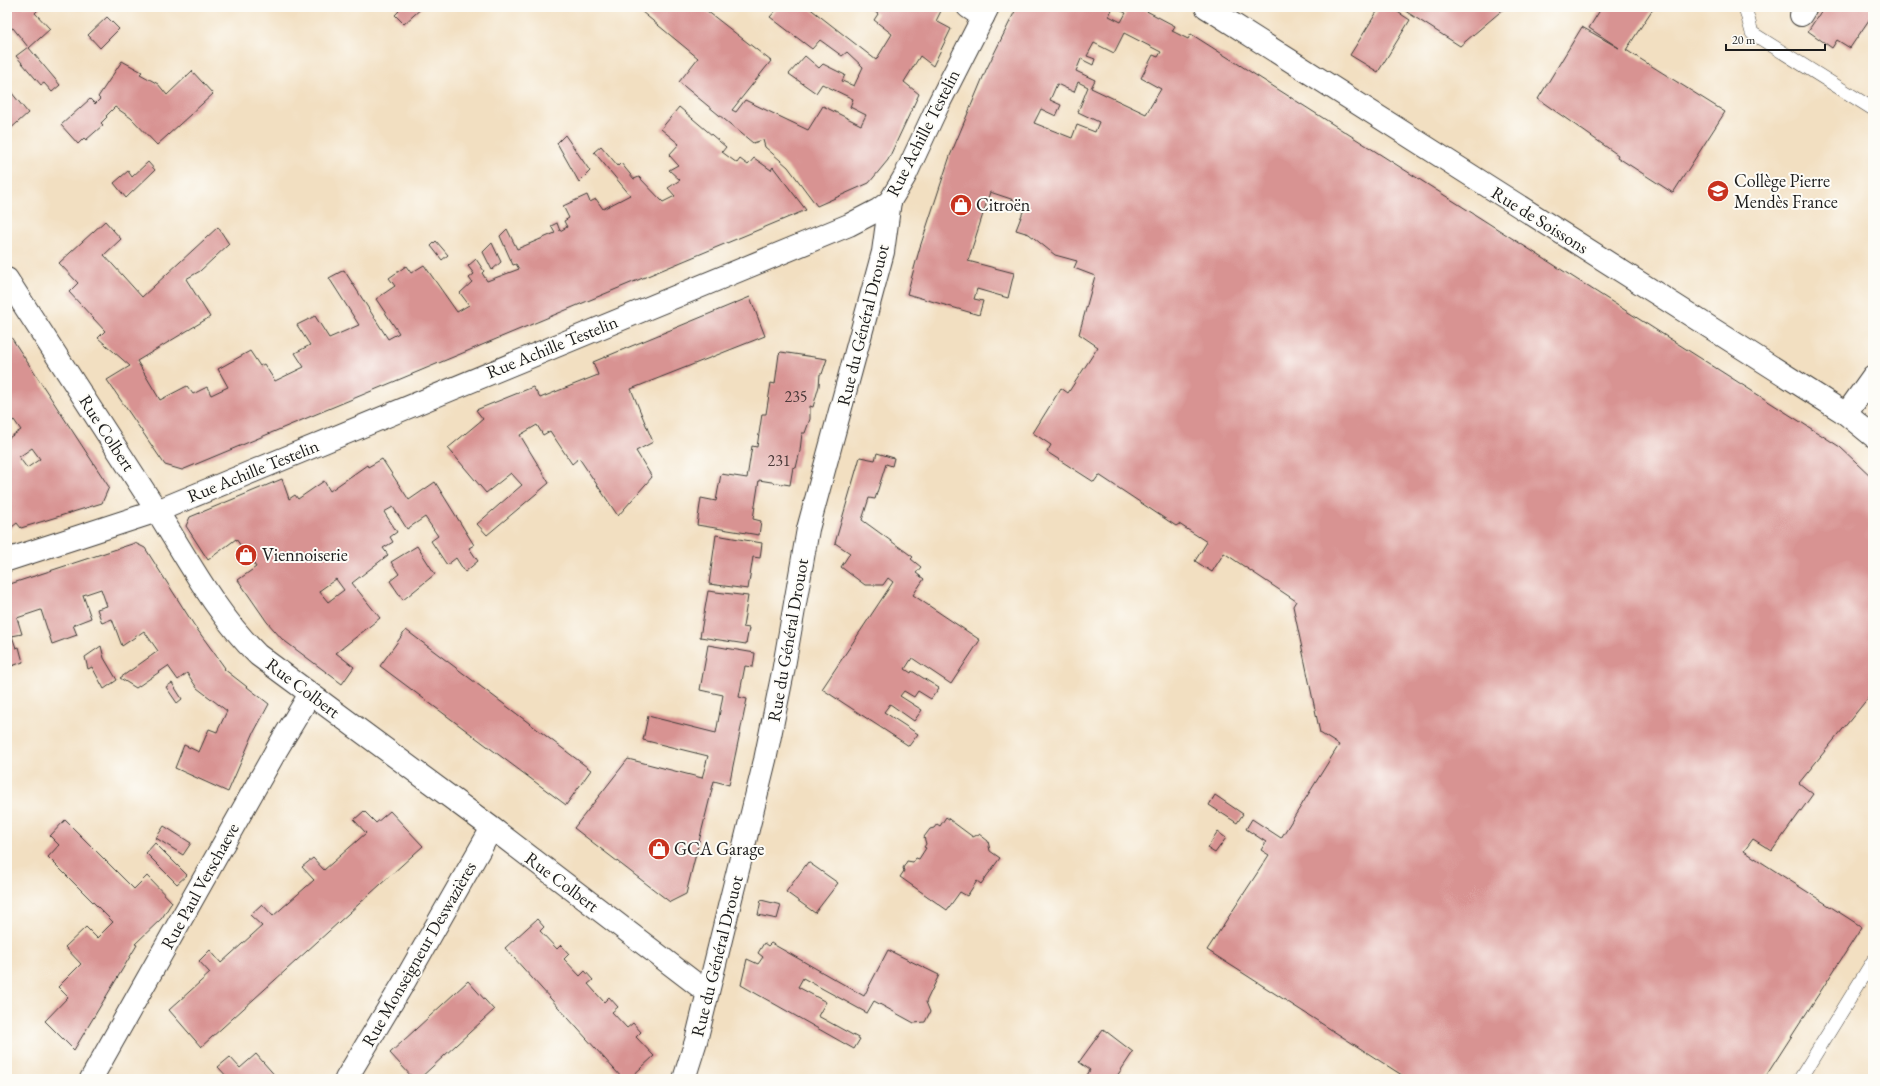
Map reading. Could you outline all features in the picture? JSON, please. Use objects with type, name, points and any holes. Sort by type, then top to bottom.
[{"type":"street","name":"Rue de Soissons","points":[[1206,7],[1846,414],[1873,436]]},
{"type":"street","name":"Rue Achille Testelin","points":[[7,560],[157,511],[849,225],[878,210],[890,201],[905,176],[940,103],[980,10]]},
{"type":"street","name":"Rue du Général Drouot","points":[[684,1079],[696,1041],[765,760],[784,672],[808,529],[883,252],[890,201]]},
{"type":"street","name":"Rue Colbert","points":[[7,279],[214,602],[242,639],[258,655],[492,828],[708,993]]},
{"type":"street","points":[[1846,414],[1873,376]]},
{"type":"street","name":"Rue Paul Verschaeve","points":[[91,1079],[277,749],[310,694]]},
{"type":"street","name":"Rue Monseigneur Deswazières","points":[[346,1079],[403,984],[492,828]]},
{"type":"lane","points":[[1745,7],[1752,33],[1873,109]]},
{"type":"lane","points":[[1800,1079],[1873,961]]},
{"type":"building","points":[[7,7],[41,7],[35,13],[50,29],[29,48],[60,85],[52,92],[44,83],[41,85],[16,56],[28,47],[13,28],[7,31]]},
{"type":"building","points":[[396,7],[423,7],[404,24],[395,15],[399,11]]},
{"type":"building","points":[[636,7],[702,7],[771,61],[732,110],[736,112],[745,100],[808,130],[823,106],[861,125],[866,115],[850,107],[853,99],[822,84],[816,93],[789,74],[805,56],[819,68],[823,64],[845,75],[842,81],[854,86],[863,67],[847,52],[842,56],[820,40],[812,49],[770,17],[779,7],[808,7],[876,60],[892,34],[874,20],[878,14],[868,7],[943,7],[936,21],[951,29],[933,66],[920,56],[904,82],[919,94],[888,160],[869,183],[817,206],[788,167],[765,147],[763,140],[753,143],[679,82],[698,58]]},
{"type":"building","points":[[1017,7],[1113,7],[1139,7],[1175,26],[1172,31],[1188,39],[1191,34],[1840,447],[1873,478],[1873,692],[1799,783],[1813,794],[1772,851],[1753,839],[1744,851],[1862,927],[1764,1079],[1408,1079],[1207,950],[1269,855],[1261,850],[1266,842],[1246,829],[1252,819],[1281,838],[1339,745],[1320,733],[1293,606],[1296,601],[1224,553],[1212,572],[1195,561],[1207,542],[1179,524],[1176,526],[1099,475],[1094,482],[1047,452],[1051,445],[1033,433],[1061,388],[1068,393],[1098,347],[1079,334],[1095,276],[1074,268],[1077,261],[1055,255],[1029,234],[1016,230],[1026,204],[990,192],[968,261],[1014,273],[1008,298],[977,289],[974,299],[983,301],[979,315],[907,294],[920,247],[950,156],[986,70]],"holes":[[[1113,7],[1126,13],[1121,22],[1109,16]],[[1124,33],[1161,52],[1158,57],[1153,55],[1141,78],[1161,89],[1146,114],[1091,88],[1095,80],[1076,71],[1081,59],[1093,65],[1095,59],[1087,56],[1094,43],[1114,53]],[[1078,82],[1088,87],[1078,112],[1099,122],[1095,132],[1077,125],[1072,138],[1034,123],[1041,109],[1056,116],[1061,105],[1050,100],[1057,84],[1074,92]]]},
{"type":"building","points":[[1380,7],[1390,7],[1410,20],[1378,72],[1350,55]]},
{"type":"building","points":[[1399,7],[1506,7],[1460,46]]},
{"type":"building","points":[[1602,7],[1654,7],[1626,50],[1725,112],[1673,193],[1617,157],[1618,155],[1538,99],[1582,27],[1619,48],[1589,28]]},
{"type":"building","points":[[1824,7],[1873,7],[1873,14],[1850,48],[1837,40],[1832,48],[1808,31]]},
{"type":"building","points":[[107,17],[119,29],[100,48],[88,35]]},
{"type":"building","points":[[122,61],[142,72],[140,74],[158,84],[167,95],[192,71],[213,94],[157,145],[131,118],[115,107],[101,123],[103,125],[86,140],[84,138],[78,144],[61,125],[90,99],[95,104],[100,99],[98,97]]},
{"type":"building","points":[[7,87],[28,113],[7,132]]},
{"type":"building","points":[[679,107],[726,147],[722,152],[737,163],[740,159],[748,165],[754,158],[771,170],[773,167],[806,210],[182,470],[165,465],[107,380],[130,366],[98,338],[105,331],[69,292],[78,283],[59,263],[105,221],[121,239],[104,255],[142,297],[218,227],[229,244],[200,271],[186,279],[210,317],[137,361],[160,400],[187,386],[193,394],[207,387],[211,395],[228,387],[218,369],[250,351],[260,366],[264,364],[275,381],[304,367],[295,353],[310,345],[297,325],[315,316],[329,338],[359,325],[329,278],[344,270],[388,339],[399,333],[376,299],[395,286],[389,278],[406,266],[411,273],[424,265],[457,312],[469,305],[460,293],[472,282],[469,278],[474,274],[468,266],[476,259],[484,271],[482,273],[487,281],[519,269],[516,264],[513,265],[500,236],[507,229],[517,249],[555,233],[551,226],[557,223],[560,231],[567,227],[564,221],[569,218],[563,206],[587,195],[590,202],[596,199],[603,209],[630,195],[594,152],[601,146],[618,166],[621,163],[634,179],[639,177],[663,202],[675,196],[668,188],[680,180],[669,170],[678,165],[669,155],[679,144],[661,129]]},
{"type":"building","points":[[565,135],[590,171],[579,182],[557,143]]},
{"type":"building","points":[[148,162],[155,170],[126,198],[114,183],[128,171],[132,177]]},
{"type":"building","points":[[436,241],[448,255],[442,260],[431,246]]},
{"type":"building","points":[[492,243],[501,262],[492,270],[483,252]]},
{"type":"building","points":[[750,297],[765,336],[631,389],[653,442],[636,451],[652,477],[618,516],[579,458],[572,464],[550,431],[543,435],[537,425],[520,435],[549,483],[487,535],[477,524],[522,485],[511,473],[486,493],[448,448],[483,419],[476,410],[533,387],[540,398],[598,375],[593,362]]},
{"type":"building","points":[[7,331],[109,487],[102,503],[21,528],[17,523],[7,531],[7,439],[21,430],[14,420],[7,425]],"holes":[[[32,448],[40,459],[27,468],[19,457]]]},
{"type":"building","points":[[781,352],[827,359],[822,374],[820,374],[819,386],[813,407],[810,406],[810,419],[805,433],[802,433],[800,451],[796,468],[793,467],[790,485],[759,480],[753,519],[761,521],[759,535],[697,525],[701,498],[716,501],[721,474],[747,478],[752,446],[757,447],[762,414],[766,414],[771,383],[775,384],[779,354]]},
{"type":"building","points":[[877,453],[894,458],[892,466],[886,464],[875,499],[869,498],[862,520],[913,557],[911,559],[921,567],[916,573],[924,579],[913,595],[980,640],[951,684],[912,658],[905,669],[911,673],[912,671],[939,688],[931,699],[918,691],[914,697],[904,691],[900,696],[922,710],[914,721],[890,704],[884,712],[918,734],[909,746],[822,689],[893,582],[888,578],[883,585],[865,585],[841,567],[850,553],[835,543],[860,457],[875,460]]},
{"type":"building","points":[[382,459],[409,500],[435,482],[474,545],[469,548],[478,561],[465,572],[456,558],[447,565],[431,541],[438,536],[425,517],[407,529],[393,507],[384,512],[397,532],[390,537],[393,542],[383,548],[388,555],[352,583],[380,618],[336,653],[354,667],[342,684],[282,639],[267,622],[238,580],[256,567],[236,539],[208,560],[186,526],[190,517],[282,479],[289,499],[295,495],[298,499],[324,481],[330,491],[367,465],[368,467]],"holes":[[[336,579],[344,590],[328,602],[319,591]]]},
{"type":"building","points":[[716,535],[762,543],[760,558],[753,557],[748,589],[709,584]]},
{"type":"building","points":[[135,543],[145,548],[194,625],[225,668],[224,669],[269,704],[254,732],[228,792],[175,768],[184,745],[199,752],[209,729],[217,732],[227,711],[197,688],[187,673],[178,680],[168,666],[136,688],[120,678],[158,651],[144,631],[122,646],[112,619],[102,623],[97,609],[107,606],[101,589],[83,595],[91,618],[73,625],[77,635],[52,644],[41,610],[17,618],[22,634],[12,636],[16,648],[19,647],[23,662],[12,666],[10,660],[7,661],[7,585]]},
{"type":"building","points":[[417,546],[435,574],[403,600],[390,581],[399,574],[391,562]]},
{"type":"building","points":[[708,591],[748,596],[743,627],[749,628],[746,644],[700,637]]},
{"type":"building","points":[[406,630],[591,770],[566,805],[380,666]]},
{"type":"building","points":[[708,645],[755,653],[753,667],[745,666],[739,697],[747,699],[729,785],[714,781],[686,894],[670,902],[574,828],[628,759],[702,778],[708,756],[643,740],[648,716],[716,733],[723,695],[700,690]]},
{"type":"building","points":[[101,646],[104,658],[117,680],[104,689],[92,667],[88,669],[85,657]]},
{"type":"building","points":[[172,683],[182,699],[177,703],[166,687]]},
{"type":"building","points":[[1215,795],[1243,814],[1237,823],[1209,805]]},
{"type":"building","points":[[364,811],[376,823],[390,811],[423,846],[201,1047],[169,1010],[210,973],[199,961],[210,950],[221,963],[262,926],[250,915],[262,904],[273,916],[314,880],[302,867],[313,858],[324,870],[366,833],[354,820]]},
{"type":"building","points":[[946,817],[973,837],[979,834],[988,841],[990,851],[1000,858],[981,884],[977,881],[967,896],[960,892],[947,910],[900,877],[904,871],[903,868],[907,861],[913,862],[916,858],[919,859],[926,848],[924,847],[926,844],[924,837],[930,829],[934,828],[937,824],[940,826]]},
{"type":"building","points":[[65,820],[134,889],[147,876],[172,902],[162,918],[135,944],[137,945],[74,1050],[45,1021],[68,997],[58,987],[81,964],[65,947],[86,927],[97,938],[113,922],[48,857],[59,845],[50,836]]},
{"type":"building","points":[[164,826],[191,843],[183,855],[156,838]]},
{"type":"building","points":[[1218,832],[1226,838],[1215,853],[1207,848]]},
{"type":"building","points":[[155,843],[187,875],[177,884],[146,853]]},
{"type":"building","points":[[808,862],[838,883],[815,913],[786,892]]},
{"type":"building","points":[[761,900],[781,905],[777,919],[758,915]]},
{"type":"building","points":[[537,919],[544,927],[540,931],[557,949],[561,945],[569,954],[564,959],[580,976],[585,971],[593,980],[588,984],[604,1002],[609,997],[618,1007],[612,1012],[627,1028],[633,1023],[641,1032],[636,1037],[654,1056],[629,1079],[623,1079],[505,948]]},
{"type":"building","points":[[764,943],[768,946],[771,943],[864,996],[888,950],[939,975],[926,1002],[930,1012],[925,1022],[914,1023],[874,1001],[867,1013],[803,978],[798,987],[826,1002],[818,1016],[860,1039],[854,1049],[741,985],[747,959],[758,964],[763,957],[758,953]]},
{"type":"building","points":[[468,981],[494,1010],[419,1079],[410,1079],[412,1077],[390,1053]]},
{"type":"building","points":[[1103,1029],[1133,1052],[1115,1079],[1085,1079],[1090,1070],[1079,1062]]},
{"type":"building","points":[[256,1054],[278,1079],[229,1079],[218,1067],[230,1057],[240,1068]]},
{"type":"place","name":"Collège Pierre Mendès France","points":[[1718,191]]},
{"type":"place","name":"Citroën","points":[[961,205]]},
{"type":"place","name":"Viennoiserie","points":[[246,555]]},
{"type":"place","name":"GCA Garage","points":[[659,849]]}]
